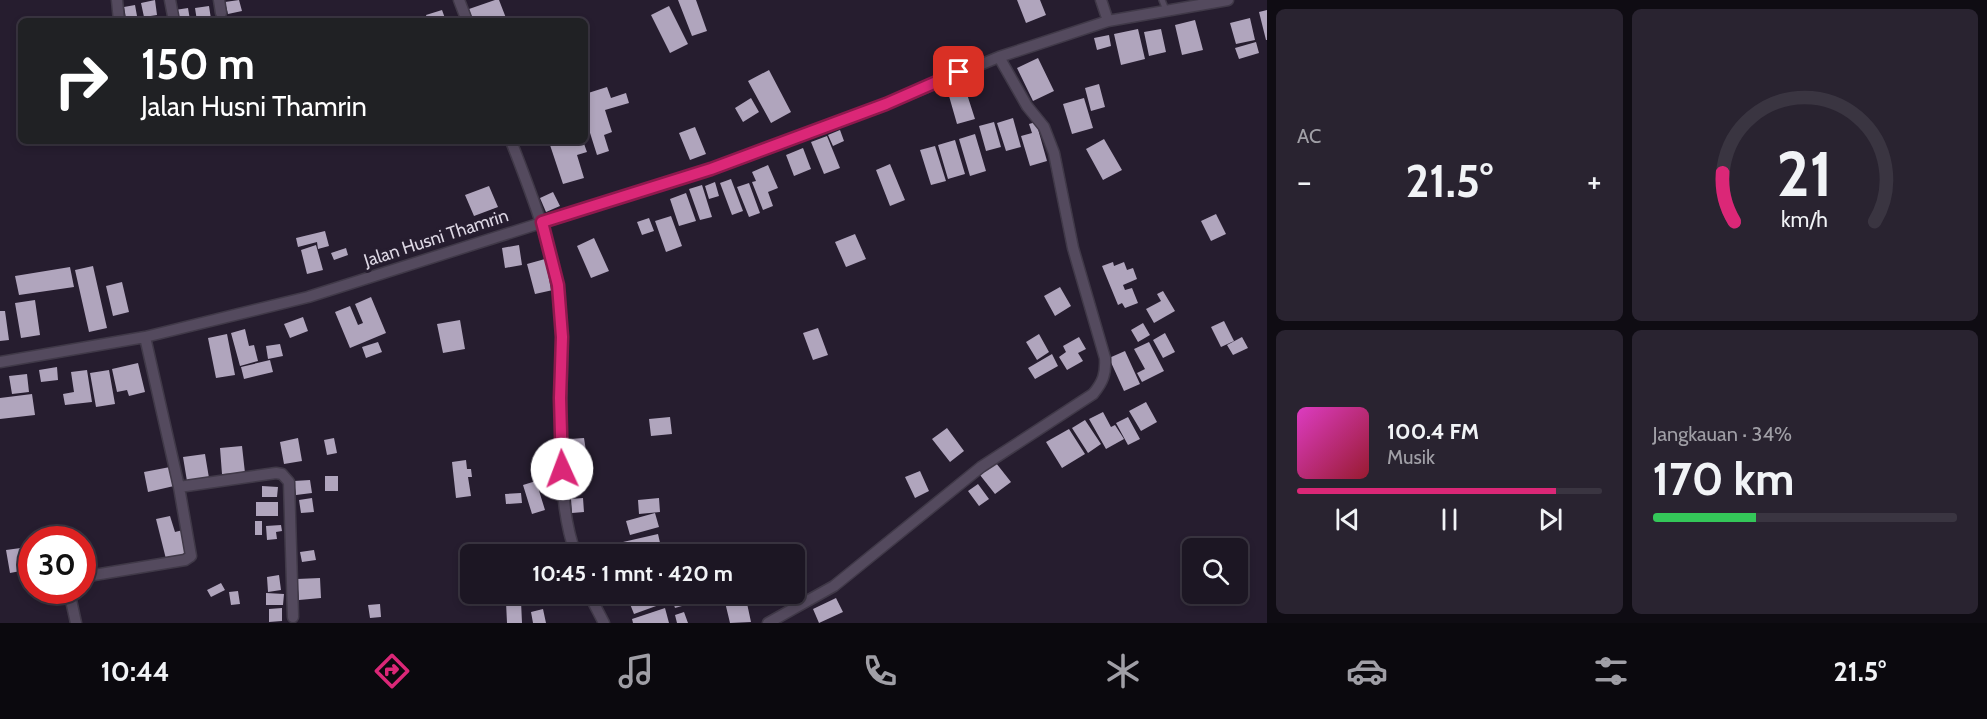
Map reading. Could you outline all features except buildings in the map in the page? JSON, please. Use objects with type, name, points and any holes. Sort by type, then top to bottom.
[{"type":"street","points":[[117,0],[119,18]]},
{"type":"street","points":[[170,0],[173,18]]},
{"type":"street","points":[[219,0],[221,14]]},
{"type":"street","points":[[459,0],[466,18]]},
{"type":"street","points":[[1101,0],[1108,21]]},
{"type":"street","name":"Jalan Husni Thamrin","points":[[0,362],[145,337],[308,297],[711,169],[886,104],[999,57],[1108,21],[1164,5],[1228,0]]},
{"type":"street","points":[[768,623],[834,586],[981,466],[1093,394],[1101,384],[1106,372],[1105,358],[1073,248],[1054,153],[1044,127],[1027,106],[999,57]]},
{"type":"street","points":[[512,144],[542,222],[558,285],[562,337],[560,398],[562,469],[574,544]]},
{"type":"street","points":[[96,575],[185,560],[191,556],[179,487],[145,337]]},
{"type":"street","points":[[179,487],[276,473],[286,477],[289,482],[293,617]]},
{"type":"street","points":[[72,604],[76,623]]},
{"type":"street","points":[[595,604],[604,623]]},
{"type":"route","points":[[562,469],[560,398],[562,337],[558,285],[542,222],[711,169],[886,104],[959,72]]}]
